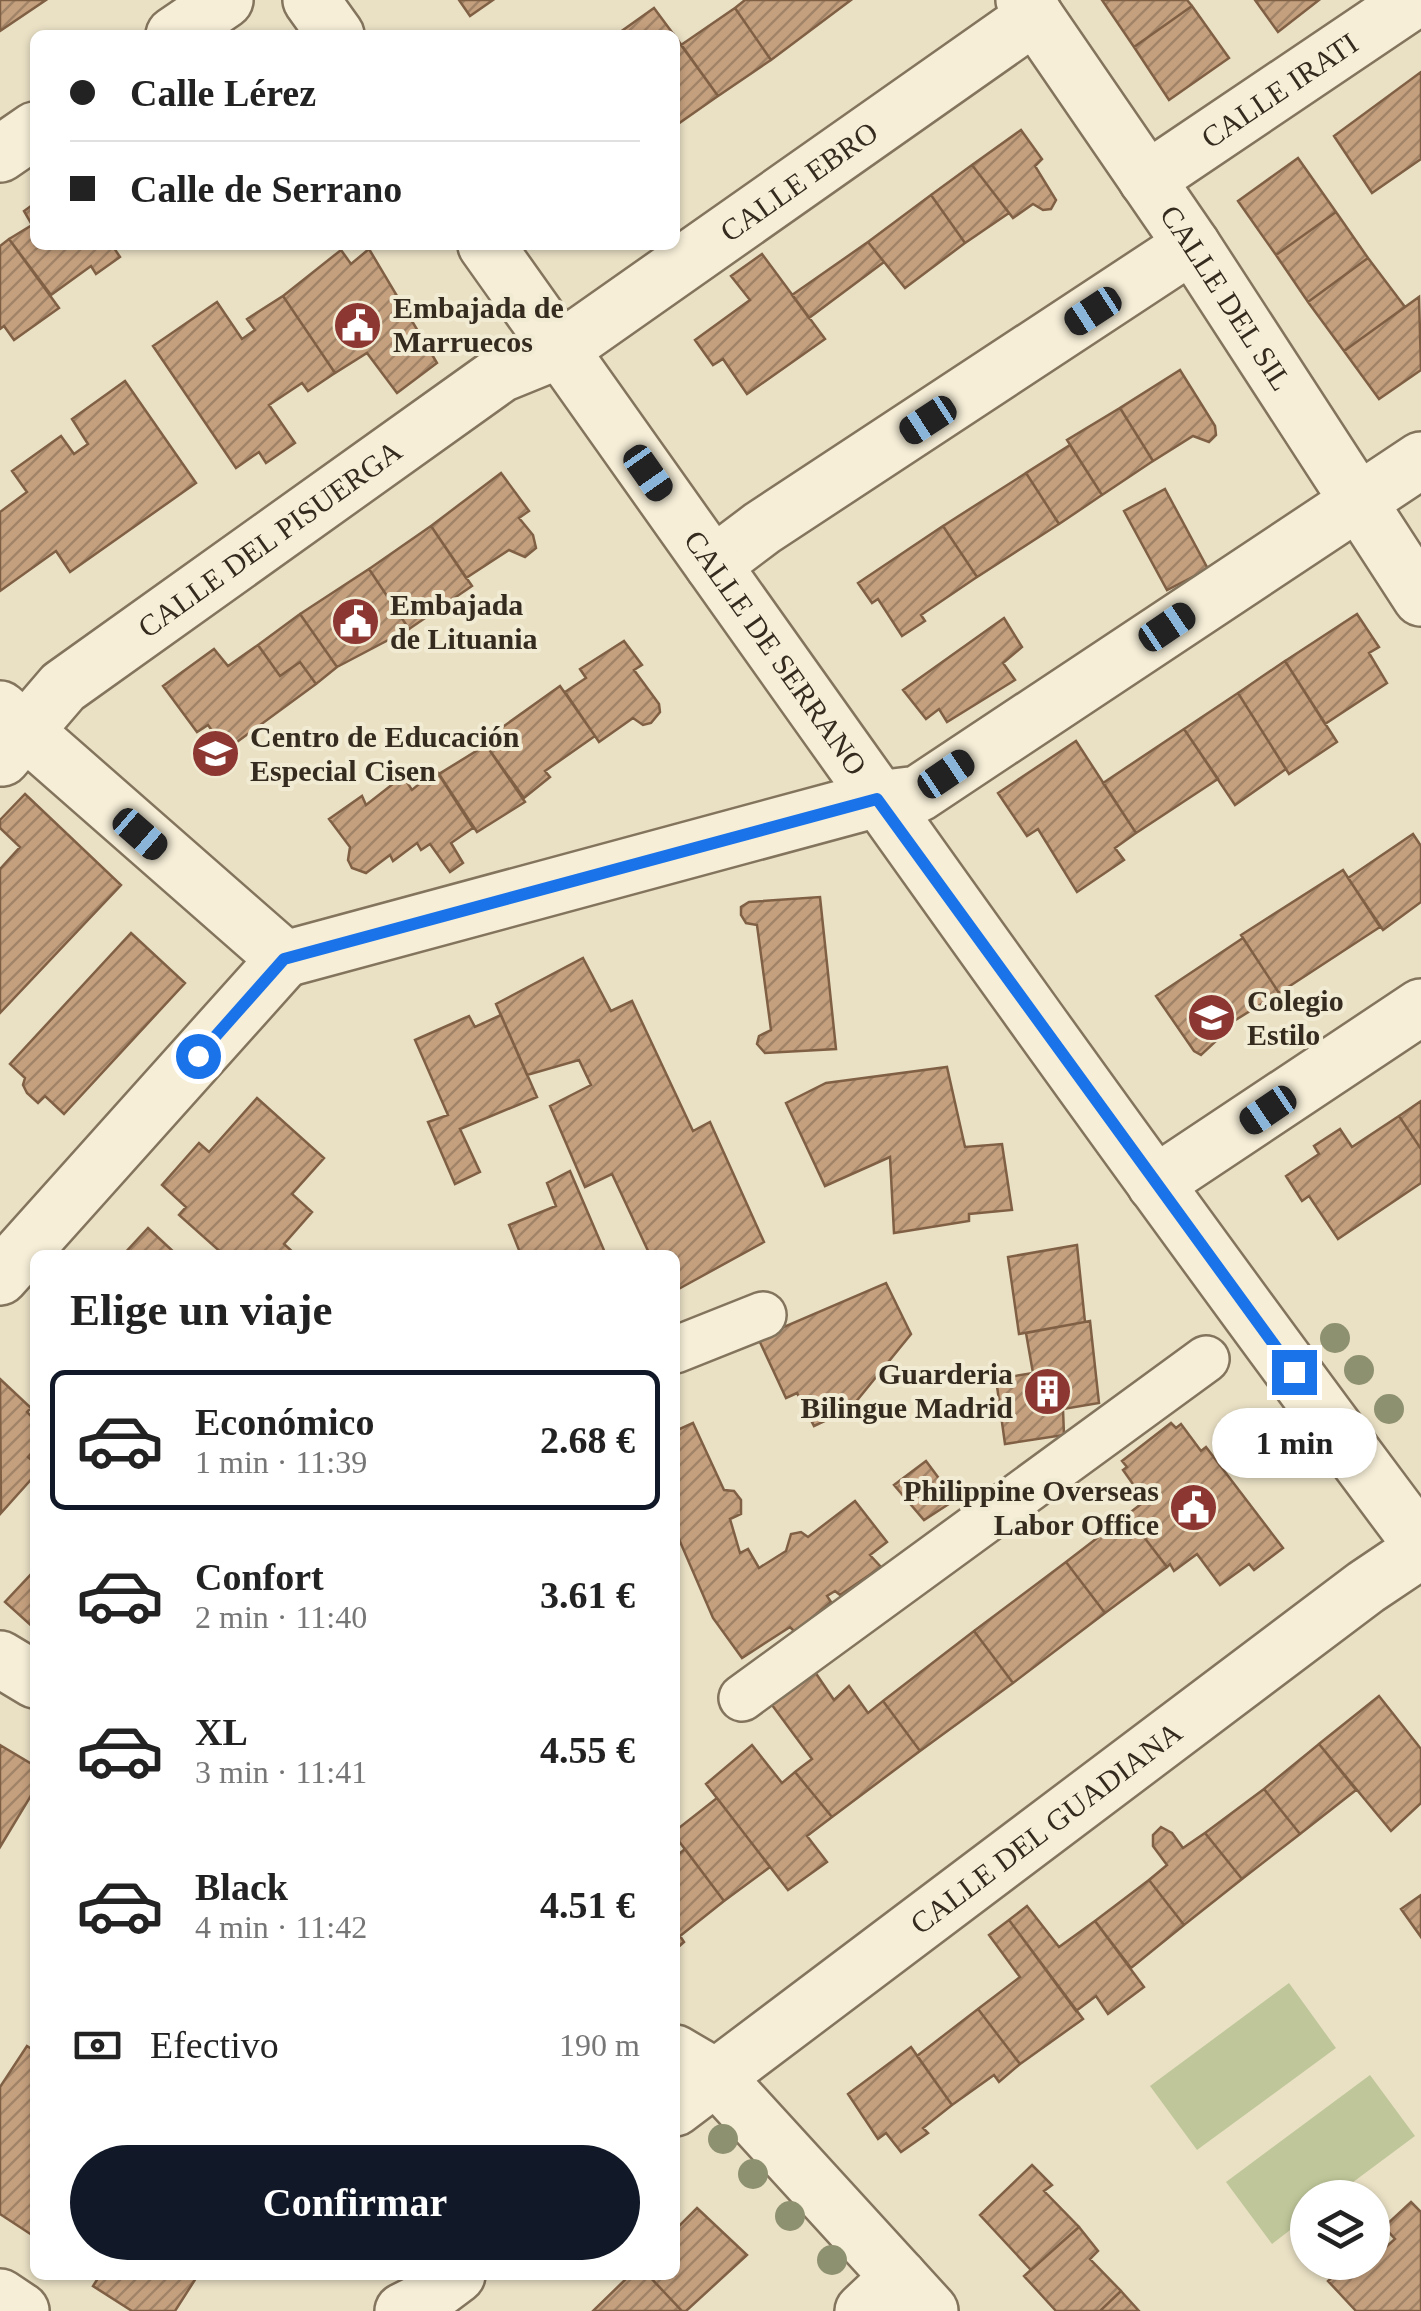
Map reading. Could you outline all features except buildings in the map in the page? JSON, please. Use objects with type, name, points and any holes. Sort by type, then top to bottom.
[{"type":"street","points":[[181,30],[226,0]]},
{"type":"street","points":[[311,0],[332,30]]},
{"type":"street","name":"CALLE IRATI","points":[[1147,180],[1414,0]]},
{"type":"street","name":"CALLE DEL SIL","points":[[1029,8],[1192,246],[1421,598]]},
{"type":"street","name":"CALLE EBRO","points":[[560,350],[1029,8]]},
{"type":"street","points":[[0,154],[30,133]]},
{"type":"street","points":[[714,565],[762,528],[1192,246]]},
{"type":"street","name":"CALLE DE SERRANO","points":[[490,250],[877,799],[1421,1547]]},
{"type":"street","name":"CALLE DEL PISUERGA","points":[[8,734],[62,687],[501,374],[560,350]]},
{"type":"street","points":[[0,1277],[284,959],[877,799],[918,794],[1421,460]]},
{"type":"street","points":[[8,734],[284,959]]},
{"type":"street","points":[[1155,1184],[1421,1007]]},
{"type":"street","points":[[680,1348],[763,1316]]},
{"type":"street","points":[[742,1698],[1206,1359]]},
{"type":"street","name":"CALLE DEL GUADIANA","points":[[689,2080],[1421,1547]]},
{"type":"street","points":[[0,1659],[30,1677]]},
{"type":"street","points":[[689,2080],[897,2300]]},
{"type":"street","points":[[404,2311],[450,2280]]},
{"type":"street","points":[[0,2296],[21,2311]]},
{"type":"green space","points":[[1289,1983],[1336,2048],[1197,2150],[1150,2086]]},
{"type":"green space","points":[[1370,2075],[1415,2136],[1356,2180],[1290,2180],[1290,2230],[1272,2244],[1226,2182]]},
{"type":"place","name":"Embajada de Marruecos","points":[[358,325]]},
{"type":"place","name":"Embajada de Lituania","points":[[355,622]]},
{"type":"place","name":"Centro de Educación Especial Cisen","points":[[215,754]]},
{"type":"place","name":"Colegio Estilo","points":[[1212,1018]]},
{"type":"place","name":"Guarderia Bilingue Madrid","points":[[1048,1391]]},
{"type":"place","name":"Philippine Overseas Labor Office","points":[[1194,1508]]},
{"type":"route","points":[[198,1056],[284,959],[877,799],[1294,1372]]}]
